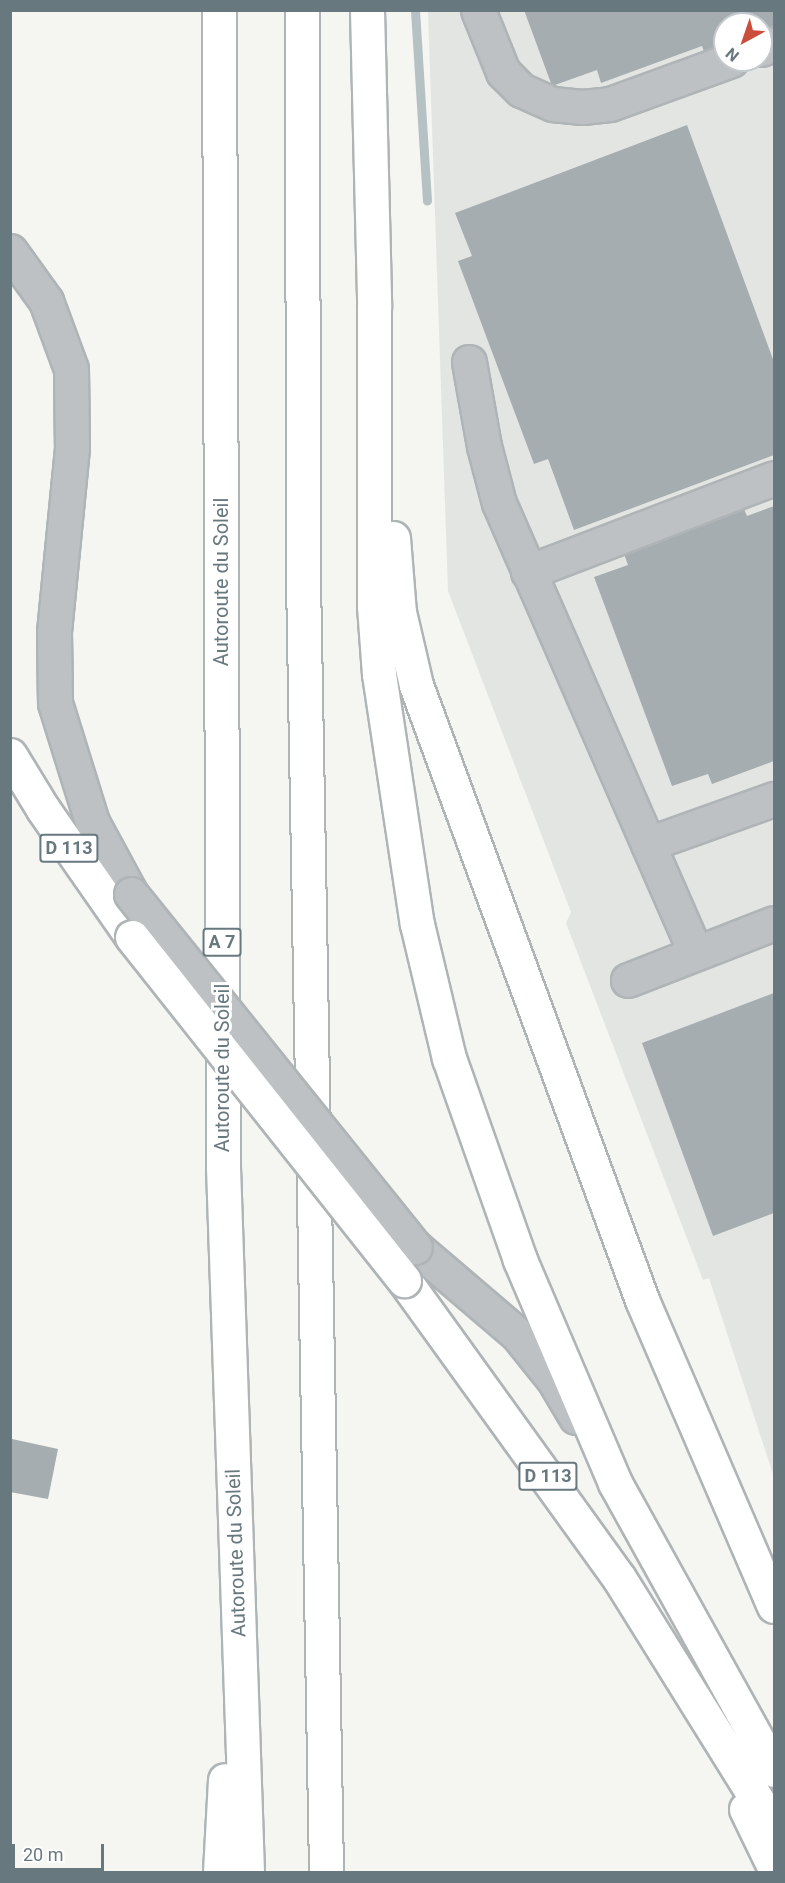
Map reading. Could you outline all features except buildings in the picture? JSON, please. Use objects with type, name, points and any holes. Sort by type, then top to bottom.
[{"type":"main road","name":"Autoroute du Soleil","points":[[219,10],[223,1167],[247,1872]]},
{"type":"main road","points":[[302,10],[303,591],[326,1872]]},
{"type":"main road","points":[[367,10],[374,307],[374,606],[379,674],[417,924],[449,1058],[474,1134],[559,1357],[615,1483],[774,1770]]},
{"type":"main road","points":[[374,307],[399,612],[416,685],[642,1300],[774,1606]]},
{"type":"main road","name":"D 113","points":[[10,755],[50,819],[132,937],[404,1280],[560,1492],[682,1678],[774,1827]]},
{"type":"main road","points":[[220,1872],[236,1566]]},
{"type":"main road","points":[[682,1678],[774,1867]]},
{"type":"street","points":[[478,10],[503,72],[521,90],[553,104],[582,107],[610,104],[713,67]]},
{"type":"street","points":[[10,251],[46,300],[71,369],[72,448],[54,632],[55,702],[92,822],[131,894],[415,1247],[532,1351],[615,1483]]},
{"type":"street","points":[[470,362],[484,446],[499,503],[696,953]]},
{"type":"street","points":[[528,572],[774,478]]},
{"type":"street","points":[[648,844],[774,799]]},
{"type":"street","points":[[628,980],[774,923]]},
{"type":"shaded area","points":[[428,11],[774,11],[774,1477],[709,1278],[703,1280],[566,923],[571,912],[448,591]]},
{"type":"waterway","points":[[415,10],[427,201]]}]
